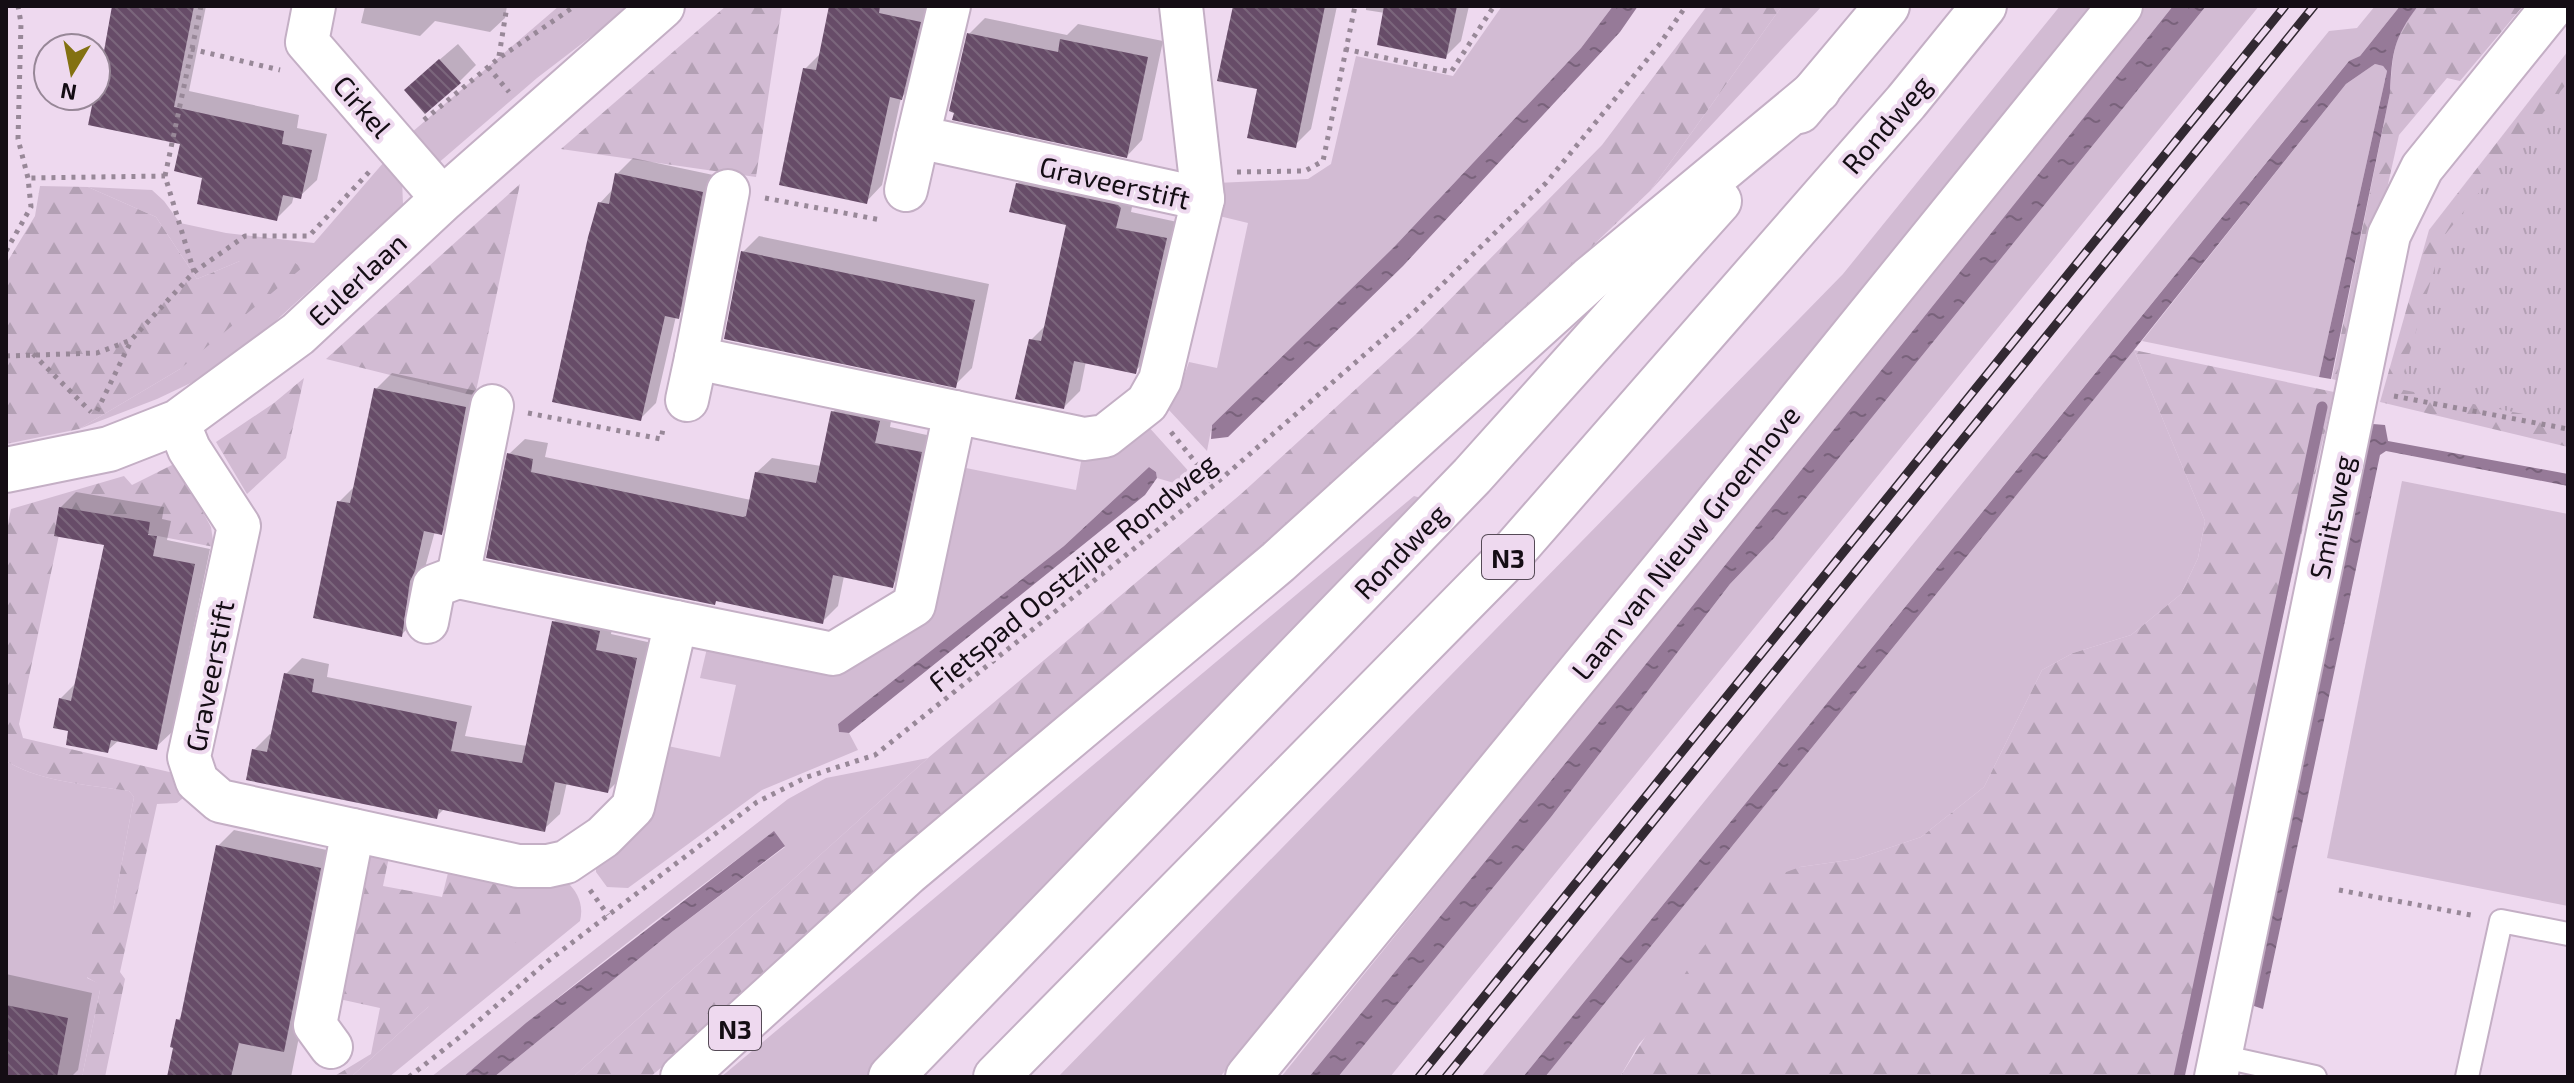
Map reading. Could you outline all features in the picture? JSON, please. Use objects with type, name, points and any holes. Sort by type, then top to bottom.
[{"type":"main road","name":"Eulerlaan","points":[[6,470],[109,449],[178,422],[298,334],[443,199],[662,6]]},
{"type":"main road","name":"Rondweg","points":[[891,1077],[1472,476],[1818,90],[1887,6]]},
{"type":"main road","name":"Rondweg","points":[[996,1077],[1511,554],[1906,102],[1984,6]]},
{"type":"main road","name":"Laan van Nieuw Groenhove","points":[[1248,1077],[2120,6]]},
{"type":"main road","name":"N3","points":[[683,1077],[907,873],[1278,562],[1590,279],[1818,90]]},
{"type":"street","name":"Cirkel","points":[[314,6],[307,42],[443,199]]},
{"type":"street","points":[[906,190],[949,6]]},
{"type":"street","points":[[1181,6],[1201,186]]},
{"type":"street","name":"Smitsweg","points":[[2218,1067],[2389,235],[2422,168],[2553,6]]},
{"type":"street","name":"Graveerstift","points":[[696,358],[1084,439],[1105,436],[1147,403],[1160,380],[1201,186],[918,137]]},
{"type":"street","points":[[687,400],[728,191]]},
{"type":"street","points":[[458,577],[492,406]]},
{"type":"street","points":[[427,622],[434,586],[458,577],[833,654],[914,605],[955,412]]},
{"type":"street","name":"Graveerstift","points":[[178,422],[189,449],[239,526],[189,757],[197,781],[220,801],[518,866],[548,866],[566,862],[603,837],[633,807],[676,622]]},
{"type":"street","points":[[331,1047],[315,1025],[353,830]]},
{"type":"lane","points":[[2467,1077],[2501,921],[2568,934]]},
{"type":"lane","points":[[2218,1067],[2315,1077]]},
{"type":"path","points":[[6,251],[31,207],[28,178],[18,139],[21,23],[18,6]]},
{"type":"path","points":[[6,356],[97,353],[131,340],[194,272],[165,176],[201,6]]},
{"type":"path","points":[[499,58],[507,6]]},
{"type":"path","points":[[1201,186],[1305,171],[1323,161],[1355,6]]},
{"type":"path","points":[[1345,49],[1451,72],[1494,6]]},
{"type":"path","name":"Fietspad Oostzijde Rondweg","points":[[409,1077],[548,961],[757,802],[807,777],[875,755],[1214,485],[1416,310],[1546,183],[1659,45],[1686,6]]},
{"type":"path","points":[[191,49],[301,74],[321,58]]},
{"type":"path","points":[[28,178],[165,176]]},
{"type":"path","points":[[728,191],[881,221],[887,187],[906,190]]},
{"type":"path","points":[[33,354],[94,416]]},
{"type":"path","points":[[2358,389],[2568,429]]},
{"type":"path","points":[[492,406],[661,439],[670,398],[687,400]]},
{"type":"path","points":[[1147,403],[1214,485]]},
{"type":"path","points":[[2339,890],[2501,921]]},
{"type":"green space","points":[[559,6],[631,6],[537,78],[436,165],[411,133]]},
{"type":"green space","points":[[726,6],[782,6],[756,177],[561,149]]},
{"type":"green space","points":[[1502,6],[1613,6],[1581,48],[1394,247],[1212,425],[1207,451],[1168,409],[1177,396],[1189,362],[1217,368],[1248,223],[1215,215],[1216,183],[1308,179],[1331,164],[1356,56],[1453,76]]},
{"type":"green space","points":[[1707,6],[1782,6],[1650,191],[1298,527],[1072,726],[650,1077],[573,1077],[928,758],[1241,494],[1416,334],[1602,145]]},
{"type":"green space","points":[[1782,6],[1822,6],[1650,191]]},
{"type":"green space","points":[[2060,6],[2093,6],[1666,535],[1220,1077],[1058,1077],[1843,274]]},
{"type":"green space","points":[[2146,6],[2173,6],[1625,690],[1309,1077],[1281,1077]]},
{"type":"green space","points":[[2206,6],[2259,6],[1390,1077],[1338,1077],[1551,817],[1730,584],[1774,538]]},
{"type":"green space","points":[[2375,6],[2400,6],[2360,56],[2348,62],[1523,1077],[1481,1077],[2329,31],[2357,28]]},
{"type":"green space","points":[[2418,6],[2523,6],[2460,81],[2447,78],[2399,135],[2344,382],[2332,379],[2390,93],[2393,57],[2403,28]]},
{"type":"green space","points":[[2568,51],[2568,447],[2380,402],[2429,230]]},
{"type":"green space","points":[[2375,64],[2387,71],[2319,377],[2142,341],[2346,84]]},
{"type":"green space","points":[[2568,82],[2568,423],[2399,389],[2444,236]]},
{"type":"green space","points":[[384,162],[402,179],[403,205],[247,347],[195,381],[79,429],[180,369],[240,261],[197,279],[156,217],[88,187],[152,190],[180,223],[226,233],[314,243]]},
{"type":"green space","points":[[520,184],[475,396],[326,359]]},
{"type":"green space","points":[[40,186],[88,187],[156,217],[197,279],[240,261],[283,254],[302,268],[180,369],[79,429],[6,444],[6,264],[35,216]]},
{"type":"green space","points":[[2134,350],[2205,521],[2198,558],[2181,594],[2131,635],[2073,653],[2042,670],[1984,787],[1921,837],[1856,859],[1800,867],[1639,1044],[1620,1077],[1545,1077]]},
{"type":"green space","points":[[2134,350],[2334,392],[2177,1077],[1620,1077],[1691,964],[1748,886],[1800,867],[1856,859],[1921,837],[1984,787],[2042,670],[2073,653],[2131,635],[2181,594],[2198,558],[2205,521]]},
{"type":"green space","points":[[304,378],[286,458],[247,494],[216,442],[274,403]]},
{"type":"green space","points":[[1147,425],[1192,475],[1191,488],[1157,478],[1156,472],[1149,467],[1064,546],[838,724],[839,732],[849,733],[858,750],[762,790],[628,888],[607,887],[596,872],[596,857],[663,745],[720,757],[736,685],[700,678],[708,644],[889,640],[961,467],[1076,490],[1082,456]]},
{"type":"green space","points":[[176,463],[211,527],[214,547],[107,526],[62,521],[19,724],[23,738],[178,774],[188,794],[177,803],[157,804],[120,972],[125,979],[105,1077],[82,1077],[100,990],[100,985],[85,976],[95,915],[113,910],[134,797],[129,791],[34,774],[6,761],[6,533],[11,509],[124,476],[132,485]]},
{"type":"green space","points":[[2402,481],[2568,514],[2568,906],[2327,858]]},
{"type":"green space","points":[[1414,496],[1431,501],[873,1077],[721,1077]]},
{"type":"green space","points":[[928,758],[573,1077],[494,1077],[673,931],[785,847],[774,832],[616,952],[463,1077],[431,1077],[788,799],[826,778]]},
{"type":"green space","points":[[6,761],[34,774],[129,791],[134,797],[113,910],[87,978],[100,984],[100,990],[82,1077],[6,1077]]},
{"type":"green space","points":[[365,855],[389,857],[383,886],[442,897],[449,869],[517,884],[523,937],[428,1007],[351,1077],[333,1077],[371,1054],[380,1008],[339,999]]},
{"type":"green space","points":[[566,881],[579,899],[580,921],[389,1077],[351,1077],[428,1007],[517,884]]},
{"type":"water","points":[[1613,6],[1638,6],[1620,32],[1403,266],[1228,437],[1211,439],[1212,425],[1394,247],[1581,48]]},
{"type":"water","points":[[2173,6],[2206,6],[1774,538],[1730,584],[1551,817],[1338,1077],[1309,1077],[1625,690]]},
{"type":"water","points":[[2400,6],[2418,6],[2395,47],[2390,93],[2331,379],[2319,377],[2387,71],[2375,64],[2346,84],[1545,1077],[1523,1077],[2349,61],[2360,56]]},
{"type":"water","points":[[2373,424],[2385,425],[2388,441],[2568,474],[2568,486],[2386,451],[2380,455],[2263,1009],[2245,1003]]},
{"type":"water","points":[[1149,467],[1156,472],[1157,478],[1145,495],[849,733],[839,732],[838,724],[1064,546]]},
{"type":"water","points":[[774,831],[785,846],[673,931],[494,1077],[463,1077],[526,1023]]},
{"type":"building","points":[[112,6],[194,6],[174,107],[284,131],[282,144],[312,150],[301,199],[283,195],[277,221],[197,204],[202,178],[174,171],[180,144],[88,125],[91,112],[112,112],[112,32],[107,32]]},
{"type":"building","points":[[829,6],[880,6],[879,13],[921,22],[902,100],[890,97],[867,204],[779,185],[803,68],[816,70]]},
{"type":"building","points":[[1233,6],[1325,6],[1296,148],[1247,138],[1257,89],[1217,81]]},
{"type":"building","points":[[1384,6],[1457,6],[1446,59],[1377,45]]},
{"type":"building","points":[[967,33],[1058,52],[1060,39],[1148,57],[1127,158],[952,120],[954,113],[949,111]]},
{"type":"building","points":[[439,59],[461,83],[425,114],[404,90]]},
{"type":"building","points":[[615,173],[703,192],[679,319],[665,316],[641,421],[552,402],[588,237],[598,202],[609,204]]},
{"type":"building","points":[[1016,183],[1118,205],[1121,208],[1116,228],[1167,238],[1136,374],[1074,361],[1064,409],[1015,399],[1029,339],[1041,341],[1066,225],[1009,212]]},
{"type":"building","points":[[741,251],[975,300],[956,388],[724,339]]},
{"type":"building","points":[[374,388],[466,407],[442,535],[424,531],[410,581],[402,637],[313,618],[337,501],[350,503]]},
{"type":"building","points":[[831,411],[880,421],[875,443],[922,452],[893,588],[833,575],[823,624],[486,558],[507,453],[533,459],[531,472],[743,517],[746,516],[755,472],[816,483]]},
{"type":"building","points":[[59,507],[150,522],[148,535],[157,536],[153,556],[195,564],[157,750],[111,740],[108,753],[66,745],[68,731],[53,728],[59,698],[71,701],[104,545],[54,536]]},
{"type":"building","points":[[552,621],[600,631],[596,650],[637,658],[608,793],[555,782],[545,832],[439,809],[437,819],[246,780],[252,749],[267,752],[284,673],[314,679],[312,692],[457,722],[451,751],[522,763]]},
{"type":"building","points":[[216,845],[321,868],[284,1052],[239,1043],[231,1077],[167,1077],[173,1048],[170,1047],[176,1019],[180,1020]]},
{"type":"building","points":[[6,1005],[68,1018],[57,1077],[6,1077]]},
{"type":"waterway","points":[[2179,1077],[2322,407]]},
{"type":"railway","points":[[1419,1077],[2285,6]]},
{"type":"railway","points":[[1446,1077],[2314,6]]}]
